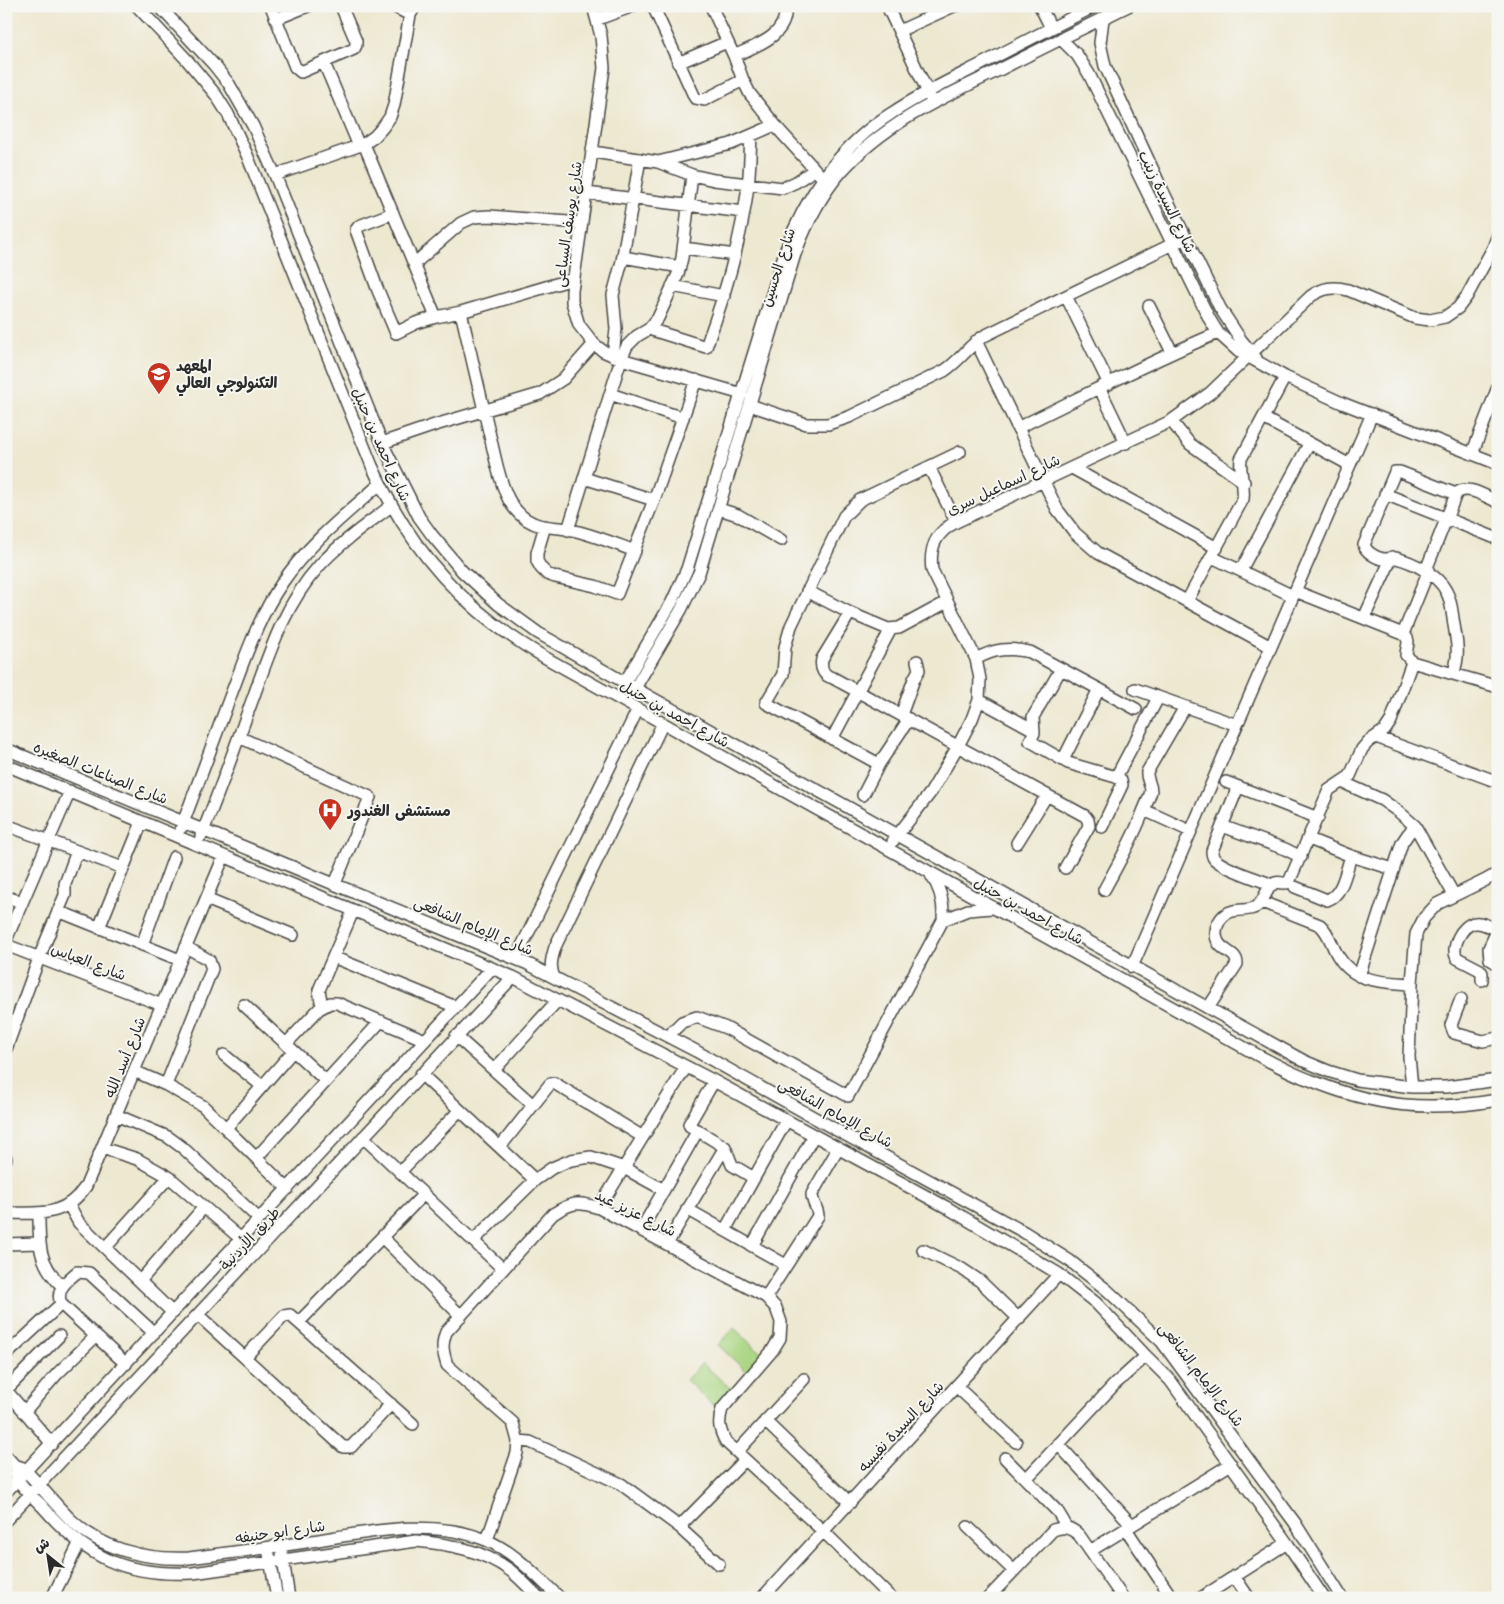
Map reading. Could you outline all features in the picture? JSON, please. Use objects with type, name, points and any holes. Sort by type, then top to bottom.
[{"type":"street","name":"شارع احمد بن حنبل","points":[[137,6],[202,77],[228,114],[247,155],[380,484],[391,506],[431,564],[484,617],[524,646],[1261,1057],[1310,1080],[1382,1103],[1431,1107],[1467,1105],[1498,1100]]},
{"type":"street","name":"شارع احمد بن حنبل","points":[[160,6],[229,84],[253,126],[275,175],[382,443],[419,517],[462,571],[496,603],[538,633],[630,685],[1132,967],[1328,1071],[1357,1080],[1412,1087],[1460,1086],[1498,1080]]},
{"type":"street","points":[[271,6],[297,70],[305,71],[351,52],[356,45],[341,6]]},
{"type":"street","points":[[276,19],[308,6]]},
{"type":"street","points":[[275,175],[362,145],[375,136],[383,127],[394,105],[412,11],[393,6]]},
{"type":"street","name":"شارع يوسف السباعى","points":[[593,6],[598,19],[603,46],[604,68],[573,279],[572,296],[579,325],[594,344],[617,357],[742,394]]},
{"type":"street","points":[[598,19],[633,6]]},
{"type":"street","points":[[653,6],[692,94],[699,100],[704,100],[743,80]]},
{"type":"street","points":[[711,6],[743,80],[755,100],[814,170],[824,178]]},
{"type":"street","points":[[734,56],[775,34],[784,19],[785,6]]},
{"type":"street","points":[[887,6],[930,97]]},
{"type":"street","points":[[899,31],[954,6]]},
{"type":"street","points":[[1040,6],[1051,28]]},
{"type":"street","name":"شارع الحسين","points":[[630,685],[672,602],[691,558],[742,394],[790,253],[815,210],[841,172],[930,97],[1051,28],[1095,6]]},
{"type":"street","name":"شارع الحسين","points":[[630,685],[681,610],[704,560],[750,405],[803,209],[824,178],[848,150],[869,130],[892,113],[1061,39],[1128,6]]},
{"type":"street","name":"شارع السيدة زينب","points":[[1103,19],[1100,43],[1105,66],[1185,238],[1220,308],[1251,356]]},
{"type":"street","name":"شارع السيدة زينب","points":[[1061,39],[1077,55],[1089,74],[1218,333],[1238,351],[1251,356],[1285,377],[1314,391],[1498,464]]},
{"type":"street","points":[[678,63],[726,42]]},
{"type":"street","points":[[324,63],[393,213],[436,316]]},
{"type":"street","points":[[658,162],[725,146],[775,125]]},
{"type":"street","points":[[649,329],[706,347],[724,296],[744,212],[751,136]]},
{"type":"street","points":[[592,152],[658,162],[714,180],[782,188],[796,182],[814,170]]},
{"type":"street","points":[[568,530],[610,394],[617,357],[613,295],[623,257],[640,159]]},
{"type":"street","points":[[617,357],[637,336],[649,329],[658,318],[680,267],[684,248],[692,174]]},
{"type":"street","points":[[586,193],[744,212]]},
{"type":"street","points":[[393,213],[359,226],[356,230],[396,333],[416,322],[436,316],[461,312],[573,279]]},
{"type":"street","points":[[414,264],[461,223],[474,217],[489,216],[582,223]]},
{"type":"street","name":"شارع اسماعيل سرى","points":[[889,849],[897,835],[931,792],[958,746],[972,719],[979,700],[980,679],[976,659],[932,570],[930,559],[937,537],[948,526],[956,522],[1171,421],[1210,393],[1251,356],[1311,296],[1328,287],[1348,290],[1415,318],[1430,320],[1445,317],[1458,308],[1467,296],[1498,235]]},
{"type":"street","points":[[750,405],[806,424],[828,424],[849,417],[944,371],[955,364],[976,341],[1185,238]]},
{"type":"street","points":[[684,248],[735,254]]},
{"type":"street","points":[[623,257],[680,267]]},
{"type":"street","points":[[672,286],[724,296]]},
{"type":"street","points":[[1066,296],[1126,443]]},
{"type":"street","points":[[1149,306],[1172,352]]},
{"type":"street","points":[[461,312],[497,466],[508,501],[524,518],[534,524],[568,530],[634,551]]},
{"type":"street","points":[[1017,428],[1172,352],[1218,333]]},
{"type":"street","points":[[976,341],[1057,509],[1075,533],[1098,553],[1271,647]]},
{"type":"street","points":[[325,349],[341,342]]},
{"type":"street","points":[[382,443],[435,425],[532,397],[547,390],[568,374],[594,344]]},
{"type":"street","points":[[1187,601],[1243,499],[1244,482],[1240,467],[1241,459],[1285,377]]},
{"type":"street","points":[[545,526],[536,553],[537,561],[547,574],[595,586],[617,594],[654,500],[696,380]]},
{"type":"street","points":[[1472,454],[1493,411],[1498,387]]},
{"type":"street","points":[[610,394],[683,418]]},
{"type":"street","points":[[1132,967],[1372,414]]},
{"type":"street","points":[[1263,418],[1350,465]]},
{"type":"street","points":[[1171,421],[1190,444],[1244,482]]},
{"type":"street","points":[[1241,570],[1309,444]]},
{"type":"street","points":[[879,764],[766,703],[783,674],[787,636],[839,525],[851,507],[860,500],[960,452]]},
{"type":"street","points":[[929,467],[956,522]]},
{"type":"street","points":[[1072,468],[1241,570],[1294,593],[1403,634],[1409,642],[1406,655],[1412,662],[1498,687]]},
{"type":"street","points":[[1453,674],[1457,665],[1458,654],[1450,598],[1439,580],[1428,572],[1396,558],[1378,558],[1367,551],[1364,545],[1393,474],[1398,472],[1456,494]]},
{"type":"street","points":[[584,478],[654,500]]},
{"type":"street","points":[[178,837],[248,647],[263,614],[282,583],[304,554],[329,528],[380,484]]},
{"type":"street","points":[[1403,634],[1456,494],[1461,490],[1468,489],[1498,502]]},
{"type":"street","points":[[1385,494],[1498,539]]},
{"type":"street","points":[[198,845],[281,622],[298,593],[319,566],[342,543],[391,506]]},
{"type":"street","points":[[719,509],[738,515],[782,540]]},
{"type":"street","points":[[1364,618],[1392,557]]},
{"type":"street","points":[[691,558],[704,560]]},
{"type":"street","points":[[807,591],[850,613],[891,629],[899,628],[947,602]]},
{"type":"street","points":[[484,617],[496,603]]},
{"type":"street","points":[[850,613],[822,660],[821,666],[828,677],[1085,816],[1088,820],[1087,829],[1065,868]]},
{"type":"street","points":[[832,739],[891,629]]},
{"type":"street","points":[[976,659],[986,653],[1000,649],[1015,648],[1030,652],[1136,709]]},
{"type":"street","points":[[863,795],[905,717],[914,679],[919,670],[916,661]]},
{"type":"street","points":[[1208,1008],[1237,964],[1234,955],[1223,949],[1218,943],[1216,936],[1220,921],[1231,912],[1253,909],[1262,902],[1272,885],[1279,882],[1285,884],[1290,882],[1330,790],[1352,773],[1362,749],[1368,742],[1385,730],[1391,721],[1412,662]]},
{"type":"street","points":[[1061,669],[1033,717],[1034,730],[1030,741],[1063,760],[1121,780],[1122,785],[1102,827]]},
{"type":"street","points":[[1063,760],[1099,689]]},
{"type":"street","points":[[1135,690],[1237,725]]},
{"type":"street","points":[[1116,777],[1158,698]]},
{"type":"street","points":[[979,700],[1034,730]]},
{"type":"street","points":[[1104,890],[1131,841],[1144,810],[1150,792],[1150,786],[1146,777],[1147,772],[1185,707]]},
{"type":"street","points":[[516,958],[638,708]]},
{"type":"street","points":[[554,977],[551,971],[554,947],[663,723]]},
{"type":"street","points":[[239,737],[370,797],[335,884]]},
{"type":"street","points":[[1376,737],[1498,782]]},
{"type":"street","name":"شارع الصناعات الصغيره","points":[[6,749],[184,822]]},
{"type":"street","name":"شارع الصناعات الصغيره","points":[[6,765],[178,837]]},
{"type":"street","points":[[1226,782],[1318,818]]},
{"type":"street","points":[[1342,782],[1382,800],[1416,826],[1454,895]]},
{"type":"street","points":[[1238,787],[1212,851],[1215,861],[1272,885]]},
{"type":"street","points":[[6,940],[70,791]]},
{"type":"street","points":[[1017,843],[1047,795]]},
{"type":"street","points":[[1144,810],[1190,831]]},
{"type":"street","points":[[99,928],[142,822]]},
{"type":"street","name":"شارع الإمام الشافعى","points":[[184,822],[516,958],[670,1037],[1024,1232],[1070,1261],[1107,1290],[1162,1342],[1295,1523],[1342,1598]]},
{"type":"street","points":[[6,825],[123,868]]},
{"type":"street","points":[[1222,826],[1285,849],[1301,857]]},
{"type":"street","points":[[1359,976],[1402,843],[1416,826]]},
{"type":"street","name":"شارع الإمام الشافعى","points":[[178,837],[513,977],[714,1081],[946,1207],[1059,1274],[1096,1303],[1170,1380],[1239,1474],[1324,1598]]},
{"type":"street","points":[[1308,839],[1351,856],[1393,869]]},
{"type":"street","points":[[6,1049],[39,958],[65,895],[65,884],[77,851]]},
{"type":"street","name":"شارع أسد الله","points":[[69,1205],[79,1197],[86,1186],[224,856]]},
{"type":"street","points":[[1295,887],[1327,900],[1331,899],[1338,892],[1351,856]]},
{"type":"street","points":[[142,945],[174,858]]},
{"type":"street","points":[[670,1037],[682,1022],[697,1017],[726,1028],[848,1096],[944,920],[942,895],[930,873]]},
{"type":"street","points":[[1412,1087],[1409,1064],[1416,934],[1424,918],[1437,904],[1498,873]]},
{"type":"street","points":[[6,897],[22,902]]},
{"type":"street","points":[[206,899],[293,935]]},
{"type":"street","points":[[1262,902],[1320,925],[1326,931],[1343,964],[1359,976],[1372,981],[1412,984]]},
{"type":"street","points":[[944,920],[968,910],[994,908]]},
{"type":"street","points":[[324,1005],[321,1001],[319,990],[352,910]]},
{"type":"street","points":[[58,911],[180,960]]},
{"type":"street","points":[[1482,980],[1480,970],[1457,958],[1454,951],[1461,931],[1471,924],[1483,923],[1498,931],[1488,952],[1490,959],[1498,964]]},
{"type":"street","name":"شارع العباس","points":[[6,945],[162,1005]]},
{"type":"street","points":[[166,1085],[212,969],[211,962],[207,957],[186,947]]},
{"type":"street","points":[[333,958],[456,1007]]},
{"type":"street","name":"طريق الأردنية","points":[[6,1492],[492,968]]},
{"type":"street","name":"طريق الأردنية","points":[[6,1520],[513,977]]},
{"type":"street","points":[[1461,999],[1451,1024],[1454,1033],[1483,1042],[1498,1038]]},
{"type":"street","points":[[494,1070],[558,1000]]},
{"type":"street","points":[[226,1128],[262,1086],[324,1005],[337,1003],[425,1040]]},
{"type":"street","points":[[244,1006],[326,1081]]},
{"type":"street","points":[[256,1158],[381,1021]]},
{"type":"street","points":[[456,1036],[533,1105]]},
{"type":"street","points":[[1261,1057],[1276,1045]]},
{"type":"street","points":[[224,1055],[262,1086]]},
{"type":"street","points":[[1387,1084],[1395,1083],[1402,1078],[1409,1064]]},
{"type":"street","points":[[599,1208],[686,1067]]},
{"type":"street","points":[[134,1071],[166,1085],[203,1106],[288,1189]]},
{"type":"street","points":[[421,1074],[536,1180]]},
{"type":"street","points":[[714,1081],[690,1122],[690,1126],[725,1147],[732,1165],[754,1178]]},
{"type":"street","points":[[500,1147],[550,1084],[554,1083],[643,1137]]},
{"type":"street","points":[[400,1172],[460,1110]]},
{"type":"street","points":[[800,1128],[807,1114]]},
{"type":"street","points":[[116,1116],[168,1137],[183,1148],[259,1220]]},
{"type":"street","points":[[725,1230],[786,1121]]},
{"type":"street","points":[[641,1230],[698,1130]]},
{"type":"street","points":[[752,1246],[814,1136]]},
{"type":"street","points":[[363,1137],[503,1269]]},
{"type":"street","points":[[667,1244],[725,1147]]},
{"type":"street","points":[[102,1148],[137,1159],[169,1177],[241,1239]]},
{"type":"street","points":[[766,1297],[818,1216],[812,1194],[838,1149]]},
{"type":"street","points":[[473,1241],[536,1180],[558,1165],[571,1160],[591,1157],[624,1168],[664,1190]]},
{"type":"street","points":[[105,1248],[169,1177]]},
{"type":"street","points":[[299,1322],[424,1194]]},
{"type":"street","name":"شارع عزيز عيد","points":[[518,1441],[513,1423],[447,1365],[442,1352],[443,1342],[446,1332],[553,1214],[567,1205],[584,1203],[599,1208],[766,1297],[776,1308],[781,1322],[780,1338],[772,1351],[722,1409],[719,1420],[720,1432],[726,1442],[824,1532],[891,1598]]},
{"type":"street","points":[[6,1213],[54,1212],[69,1205],[79,1223],[173,1313]]},
{"type":"street","points":[[140,1281],[204,1207]]},
{"type":"street","points":[[688,1209],[786,1265]]},
{"type":"street","points":[[38,1213],[41,1256],[46,1267],[62,1286]]},
{"type":"street","points":[[382,1237],[461,1316]]},
{"type":"street","points":[[6,1244],[39,1243]]},
{"type":"street","points":[[923,1250],[950,1262],[980,1281],[1019,1319]]},
{"type":"street","points":[[126,1364],[61,1304],[58,1295],[62,1286],[77,1272],[89,1273],[154,1333]]},
{"type":"street","name":"شارع السيدة نفيسه","points":[[762,1598],[1059,1274]]},
{"type":"street","points":[[6,1355],[61,1304]]},
{"type":"street","points":[[198,1315],[344,1447],[350,1447],[391,1404]]},
{"type":"street","points":[[245,1357],[284,1316],[290,1315],[413,1424]]},
{"type":"street","points":[[52,1444],[6,1390],[59,1336]]},
{"type":"street","points":[[24,1412],[57,1374],[95,1337]]},
{"type":"street","points":[[1026,1479],[1114,1385],[1146,1356]]},
{"type":"street","points":[[681,1528],[682,1524],[741,1456],[765,1422],[804,1380]]},
{"type":"street","points":[[957,1387],[1016,1442]]},
{"type":"street","points":[[765,1422],[850,1502]]},
{"type":"street","points":[[487,1540],[517,1453],[518,1441],[530,1442],[621,1484],[681,1528],[719,1564]]},
{"type":"street","points":[[1058,1444],[1129,1527],[1172,1598]]},
{"type":"street","points":[[1005,1458],[1062,1516],[1064,1522],[1062,1527]]},
{"type":"street","name":"شارع ابو حنيفه","points":[[10,1460],[23,1468],[70,1519],[87,1533],[106,1544],[126,1552],[146,1557],[189,1558],[377,1532],[416,1528],[441,1529],[464,1532],[487,1540],[504,1549],[519,1560],[560,1598]]},
{"type":"street","name":"شارع ابو حنيفه","points":[[10,1460],[18,1480],[62,1529],[79,1544],[122,1566],[145,1572],[193,1573],[416,1541],[441,1543],[466,1549],[489,1558],[510,1571],[539,1598]]},
{"type":"street","points":[[1090,1551],[1231,1464]]},
{"type":"street","points":[[1239,1474],[1253,1465]]},
{"type":"street","points":[[968,1527],[1014,1571]]},
{"type":"street","points":[[988,1598],[1053,1530],[1062,1527],[1072,1529],[1079,1535],[1123,1598]]},
{"type":"street","points":[[1201,1598],[1287,1543]]},
{"type":"street","points":[[52,1598],[79,1544]]},
{"type":"street","points":[[281,1546],[289,1598]]},
{"type":"street","points":[[268,1547],[277,1598]]},
{"type":"street","points":[[1234,1576],[1249,1598]]},
{"type":"green space","points":[[734,1328],[763,1355],[747,1372],[718,1345]]},
{"type":"green space","points":[[702,1363],[731,1389],[715,1407],[686,1380]]},
{"type":"place","name":"المعهد التكنولوجي العالي","points":[[159,395]]},
{"type":"place","name":"مستشفى الغندور","points":[[330,831]]}]
